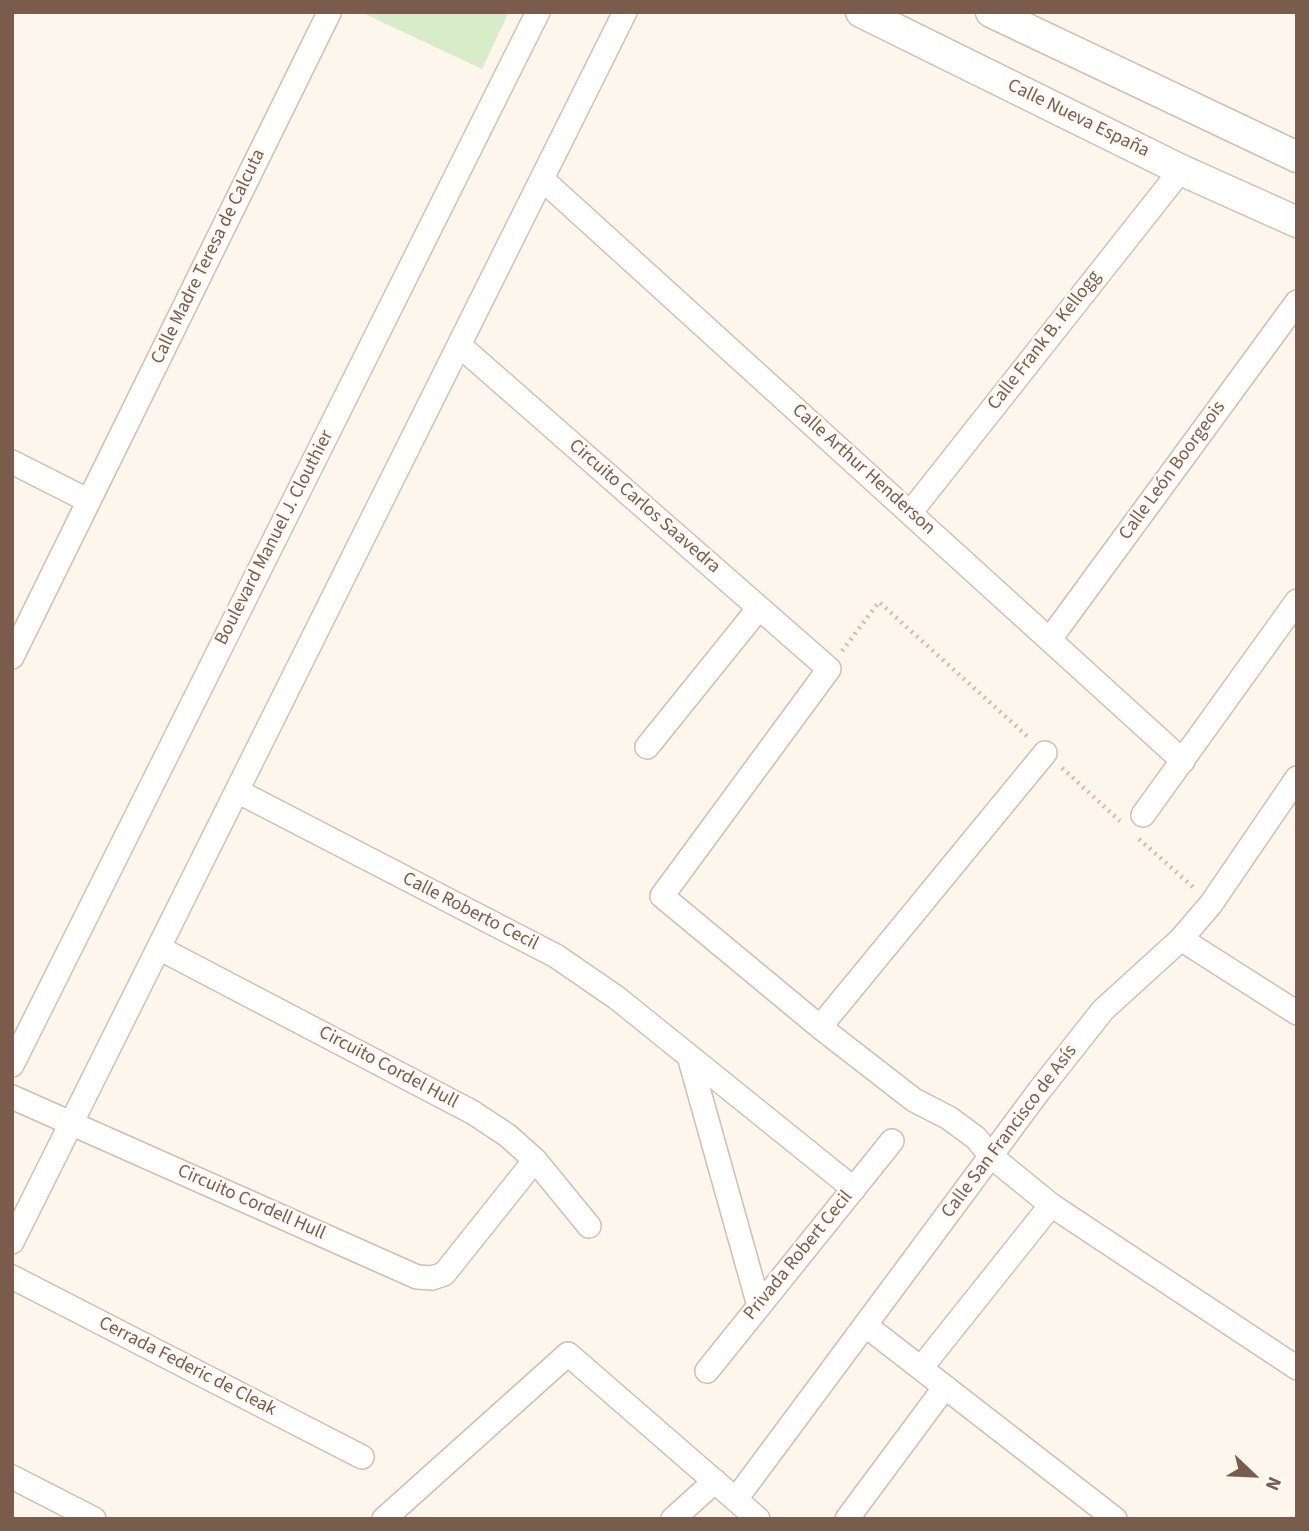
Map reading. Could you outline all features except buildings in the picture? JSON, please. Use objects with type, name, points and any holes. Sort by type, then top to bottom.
[{"type":"street","name":"Boulevard Manuel J. Clouthier","points":[[12,1065],[538,12]]},
{"type":"street","points":[[12,1242],[625,12]]},
{"type":"street","name":"Calle Nueva España","points":[[861,12],[1181,170],[1297,222]]},
{"type":"street","points":[[991,12],[1297,157]]},
{"type":"street","name":"Calle Madre Teresa de Calcuta","points":[[12,657],[329,13]]},
{"type":"street","name":"Calle Frank B. Kellogg","points":[[910,513],[1181,170]]},
{"type":"street","name":"Calle Arthur Henderson","points":[[542,179],[1183,761]]},
{"type":"street","name":"Calle León Boorgeois","points":[[1050,639],[1297,302]]},
{"type":"street","name":"Circuito Carlos Saavedra","points":[[459,345],[829,669]]},
{"type":"street","points":[[12,462],[89,501]]},
{"type":"street","points":[[1143,815],[1297,601]]},
{"type":"street","points":[[647,747],[759,608]]},
{"type":"street","points":[[829,669],[662,896],[820,1027],[914,1100],[948,1118],[976,1138],[992,1157],[1051,1205],[1297,1368]]},
{"type":"street","points":[[820,1027],[1045,753]]},
{"type":"street","name":"Calle San Francisco de Asís","points":[[736,1499],[1039,1091],[1103,1010],[1181,939],[1211,904],[1297,778]]},
{"type":"street","name":"Calle Roberto Cecil","points":[[237,791],[556,956],[617,998],[854,1189]]},
{"type":"street","points":[[1181,939],[1297,1013]]},
{"type":"street","name":"Circuito Cordel Hull","points":[[159,948],[472,1111],[507,1135],[535,1160],[589,1226]]},
{"type":"street","points":[[689,1056],[759,1306]]},
{"type":"street","name":"Circuito Cordell Hull","points":[[12,1097],[417,1277],[432,1278],[444,1274],[535,1160]]},
{"type":"street","name":"Privada Robert Cecil","points":[[707,1371],[892,1141]]},
{"type":"street","points":[[921,1368],[1051,1205]]},
{"type":"street","name":"Cerrada Federic de Cleak","points":[[12,1277],[362,1457]]},
{"type":"street","points":[[865,1325],[1115,1519]]},
{"type":"street","points":[[384,1519],[568,1354],[758,1519]]},
{"type":"street","points":[[847,1519],[944,1387]]},
{"type":"street","points":[[12,1477],[94,1519]]},
{"type":"street","points":[[673,1519],[715,1481]]},
{"type":"path","points":[[829,669],[879,602]]},
{"type":"green space","points":[[369,12],[509,12],[482,69],[367,15]]}]
